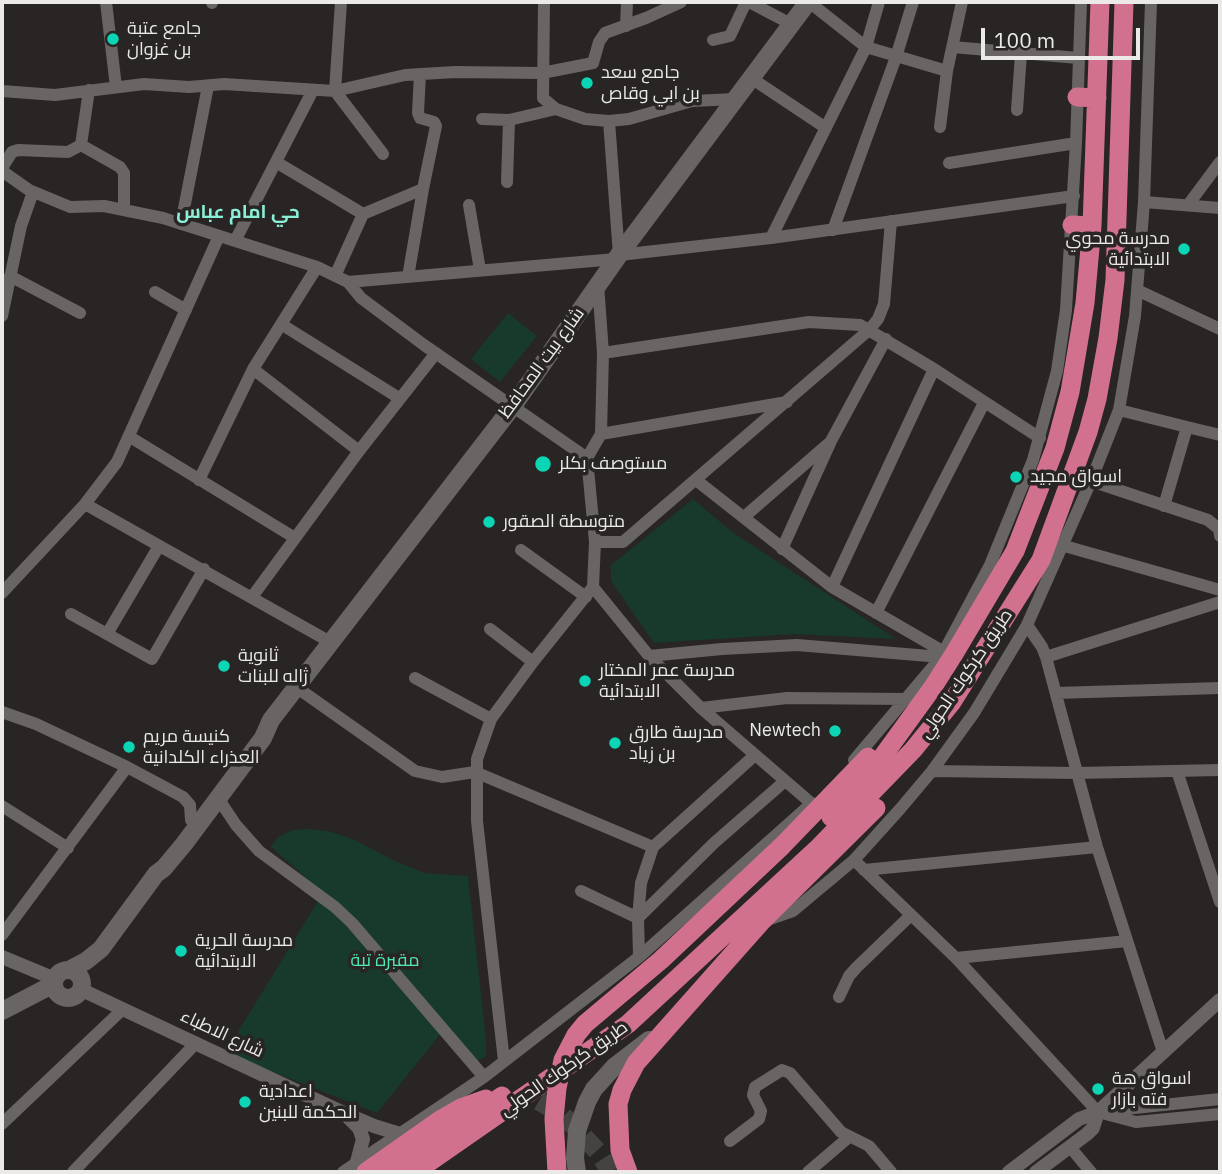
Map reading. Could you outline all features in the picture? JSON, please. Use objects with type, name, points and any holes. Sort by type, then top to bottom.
[{"type":"highway","name":"طريق كركوك الحولي","points":[[415,1172],[628,1024],[762,902],[859,797],[933,687],[1014,551],[1023,512],[1062,425],[1082,329],[1093,226],[1087,97],[1100,2]]},
{"type":"highway","name":"طريق كركوك الحولي","points":[[390,1172],[577,1045],[648,991],[801,847],[913,750],[952,702],[1041,560],[1088,432],[1103,367],[1115,280],[1124,2]]},
{"type":"highway","points":[[1072,225],[1093,226]]},
{"type":"highway","points":[[1062,425],[1088,432]]},
{"type":"highway","points":[[718,970],[668,1010],[656,1012],[645,1005],[642,991],[647,979],[680,932],[821,807],[910,707],[933,687]]},
{"type":"highway","points":[[628,1172],[620,1150],[618,1104],[636,1063],[762,921],[855,830],[908,772],[944,727],[952,702]]},
{"type":"highway","points":[[557,1172],[555,1103],[559,1074],[568,1047],[585,1024],[661,960]]},
{"type":"highway","points":[[361,1167],[475,1102],[501,1096],[539,1101]]},
{"type":"main road","name":"شارع بيت المحافظ","points":[[60,983],[74,998],[83,987],[101,949],[156,874],[176,854],[267,732],[271,720],[513,406],[618,257],[808,2]]},
{"type":"main road","name":"شارع بيت المحافظ","points":[[156,874],[161,861],[259,727],[271,720]]},
{"type":"main road","name":"شارع بيت المحافظ","points":[[4,1009],[60,983],[101,949]]},
{"type":"main road","points":[[60,983],[79,974],[83,987]]},
{"type":"main road","points":[[577,1172],[577,1131],[594,1089],[614,1067],[669,1026]]},
{"type":"street","points":[[106,2],[116,87]]},
{"type":"street","points":[[341,2],[335,90],[383,154]]},
{"type":"street","points":[[544,2],[543,98],[556,109],[585,119],[629,120],[692,101],[735,99]]},
{"type":"street","points":[[626,26],[627,2]]},
{"type":"street","points":[[2,91],[45,95],[144,84],[224,84],[335,90],[405,75],[455,72],[542,73],[593,63],[602,37],[607,32],[681,2]]},
{"type":"street","points":[[713,40],[730,36],[747,2],[791,24]]},
{"type":"street","points":[[808,2],[866,47],[947,71]]},
{"type":"street","points":[[771,238],[866,47],[879,2]]},
{"type":"street","points":[[833,230],[896,57],[913,2]]},
{"type":"street","points":[[940,127],[947,71],[962,2]]},
{"type":"street","points":[[343,1172],[361,1167],[400,1134],[484,1077],[639,957],[680,932],[849,767],[942,655],[990,565],[1023,512],[1061,348],[1076,143],[1087,97],[1078,58],[1080,2]]},
{"type":"street","points":[[762,921],[793,911],[854,860],[932,771],[990,689],[1027,625],[1091,481],[1119,410],[1133,330],[1144,202],[1151,2]]},
{"type":"street","points":[[953,47],[1078,58]]},
{"type":"street","points":[[1017,110],[1021,54]]},
{"type":"street","points":[[408,277],[436,126],[433,122],[420,118],[418,113],[420,74]]},
{"type":"street","points":[[751,78],[826,128]]},
{"type":"street","points":[[181,224],[208,86]]},
{"type":"street","points":[[81,145],[89,90]]},
{"type":"street","points":[[235,241],[313,90]]},
{"type":"street","points":[[482,119],[509,120],[556,109]]},
{"type":"street","points":[[507,182],[509,120]]},
{"type":"street","points":[[609,121],[618,257]]},
{"type":"street","points":[[949,163],[1076,143]]},
{"type":"street","points":[[81,145],[120,167],[124,173],[124,210]]},
{"type":"street","points":[[81,145],[68,152],[18,150],[12,152],[2,170],[33,192],[70,207],[104,206],[181,224],[317,267],[348,282],[361,298],[377,311],[587,458]]},
{"type":"street","points":[[276,162],[363,214]]},
{"type":"street","points":[[1188,205],[1220,162]]},
{"type":"street","points":[[335,276],[363,214],[424,189]]},
{"type":"street","points":[[2,316],[9,267],[33,192]]},
{"type":"street","points":[[348,282],[618,257],[1074,196]]},
{"type":"street","points":[[1144,202],[1220,208]]},
{"type":"street","points":[[469,205],[480,271]]},
{"type":"street","points":[[595,542],[623,542],[869,330],[878,319],[884,304],[891,221]]},
{"type":"street","points":[[2,593],[85,504],[112,470],[130,437],[219,236]]},
{"type":"street","points":[[9,267],[80,313]]},
{"type":"street","points":[[199,480],[253,369],[317,267]]},
{"type":"street","points":[[504,1061],[477,821],[475,772],[480,747],[492,719],[533,662],[590,592],[595,542],[587,458],[601,434],[603,353],[598,285]]},
{"type":"street","points":[[1138,290],[1220,329]]},
{"type":"street","points":[[155,292],[186,310]]},
{"type":"street","points":[[603,353],[809,322],[860,325],[934,369],[1040,439]]},
{"type":"street","points":[[281,324],[399,398]]},
{"type":"street","points":[[782,549],[831,441],[886,339]]},
{"type":"street","points":[[252,597],[359,451],[436,353]]},
{"type":"street","points":[[253,369],[359,451]]},
{"type":"street","points":[[832,587],[934,369]]},
{"type":"street","points":[[601,434],[787,402]]},
{"type":"street","points":[[876,613],[984,402]]},
{"type":"street","points":[[1119,410],[1220,435]]},
{"type":"street","points":[[1164,506],[1187,427]]},
{"type":"street","points":[[130,437],[295,538]]},
{"type":"street","points":[[744,517],[831,441]]},
{"type":"street","points":[[696,480],[832,587],[942,655]]},
{"type":"street","points":[[1091,481],[1208,520],[1219,529],[1220,536]]},
{"type":"street","points":[[85,504],[332,643]]},
{"type":"street","points":[[1061,545],[1220,590]]},
{"type":"street","points":[[107,634],[159,546]]},
{"type":"street","points":[[522,550],[590,592],[701,708],[811,803]]},
{"type":"street","points":[[71,614],[152,659],[204,569]]},
{"type":"street","points":[[1046,657],[1220,602]]},
{"type":"street","points":[[1027,625],[1046,657],[1097,848],[1163,1052]]},
{"type":"street","points":[[490,629],[533,662]]},
{"type":"street","points":[[649,656],[797,645],[942,655]]},
{"type":"street","points":[[415,678],[492,719]]},
{"type":"street","points":[[296,687],[415,771],[442,777],[475,772],[653,847]]},
{"type":"street","points":[[1056,693],[1220,688]]},
{"type":"street","points":[[701,708],[787,698],[908,699]]},
{"type":"street","points":[[2,712],[36,724],[183,797],[190,805],[191,820]]},
{"type":"street","points":[[639,957],[641,883],[653,847],[755,755]]},
{"type":"street","points":[[2,935],[127,767]]},
{"type":"street","points":[[932,771],[1077,773],[1220,770]]},
{"type":"street","points":[[1177,771],[1220,902]]},
{"type":"street","points":[[638,918],[714,843],[785,781]]},
{"type":"street","points":[[218,798],[236,825],[259,851],[335,907],[352,923],[484,1077]]},
{"type":"street","points":[[2,806],[68,848]]},
{"type":"street","points":[[864,870],[1097,848]]},
{"type":"street","points":[[854,860],[956,958],[1098,1112],[1136,1122],[1220,1114]]},
{"type":"street","points":[[581,891],[638,918]]},
{"type":"street","points":[[839,997],[856,968],[911,915]]},
{"type":"street","points":[[956,958],[1127,941]]},
{"type":"street","points":[[2,957],[60,983]]},
{"type":"street","name":"شارع الاطباء","points":[[83,987],[123,1009],[346,1114],[400,1134]]},
{"type":"street","points":[[1036,1172],[1093,1128],[1098,1112],[1220,1000]]},
{"type":"street","points":[[2,1124],[123,1009]]},
{"type":"street","points":[[73,1172],[196,1043]]},
{"type":"street","points":[[730,1141],[759,1119],[761,1111],[753,1095],[755,1087],[782,1070],[790,1073],[841,1132],[869,1146],[891,1172]]},
{"type":"street","points":[[1009,1172],[1079,1119],[1098,1112],[1220,1099]]},
{"type":"street","points":[[346,1114],[362,1133],[361,1167]]},
{"type":"street","points":[[808,1172],[849,1137]]},
{"type":"street","points":[[1070,1147],[1091,1172]]},
{"type":"green space","points":[[508,313],[537,336],[500,382],[471,359]]},
{"type":"green space","points":[[693,499],[732,532],[896,639],[795,634],[654,643],[611,581],[611,565]]},
{"type":"green space","name":"مقبرة تبة","points":[[292,830],[328,831],[353,839],[424,873],[468,876],[486,1056],[477,1061],[446,1027],[377,1113],[225,1053],[323,893],[271,847],[278,837]]},
{"type":"tunnel","points":[[539,1101],[561,1114],[575,1127],[598,1152],[611,1172]]},
{"type":"place","name":"جامع عتبة بن غزوان","points":[[113,39]]},
{"type":"place","name":"جامع سعد بن ابي وقاص","points":[[587,83]]},
{"type":"place","name":"مدرسة محوي الابتدائية","points":[[1184,249]]},
{"type":"place","name":"مستوصف بكلر","points":[[543,464]]},
{"type":"place","name":"اسواق مجيد","points":[[1016,477]]},
{"type":"place","name":"متوسطة الصقور","points":[[489,522]]},
{"type":"place","name":"ثانوية ژاله للبنات","points":[[224,666]]},
{"type":"place","name":"مدرسة عمر المختار الابتدائية","points":[[585,681]]},
{"type":"place","name":"Newtech","points":[[835,731]]},
{"type":"place","name":"مدرسة طارق بن زياد","points":[[615,743]]},
{"type":"place","name":"كنيسة مريم العذراء الكلدانية","points":[[129,747]]},
{"type":"place","name":"مدرسة الحرية الابتدائية","points":[[181,951]]},
{"type":"place","name":"اسواق هة فته بازار","points":[[1098,1089]]},
{"type":"place","name":"اعدادية الحكمة للبنين","points":[[245,1102]]},
{"type":"district","name":"حي امام عباس","points":[[238,213]]}]
